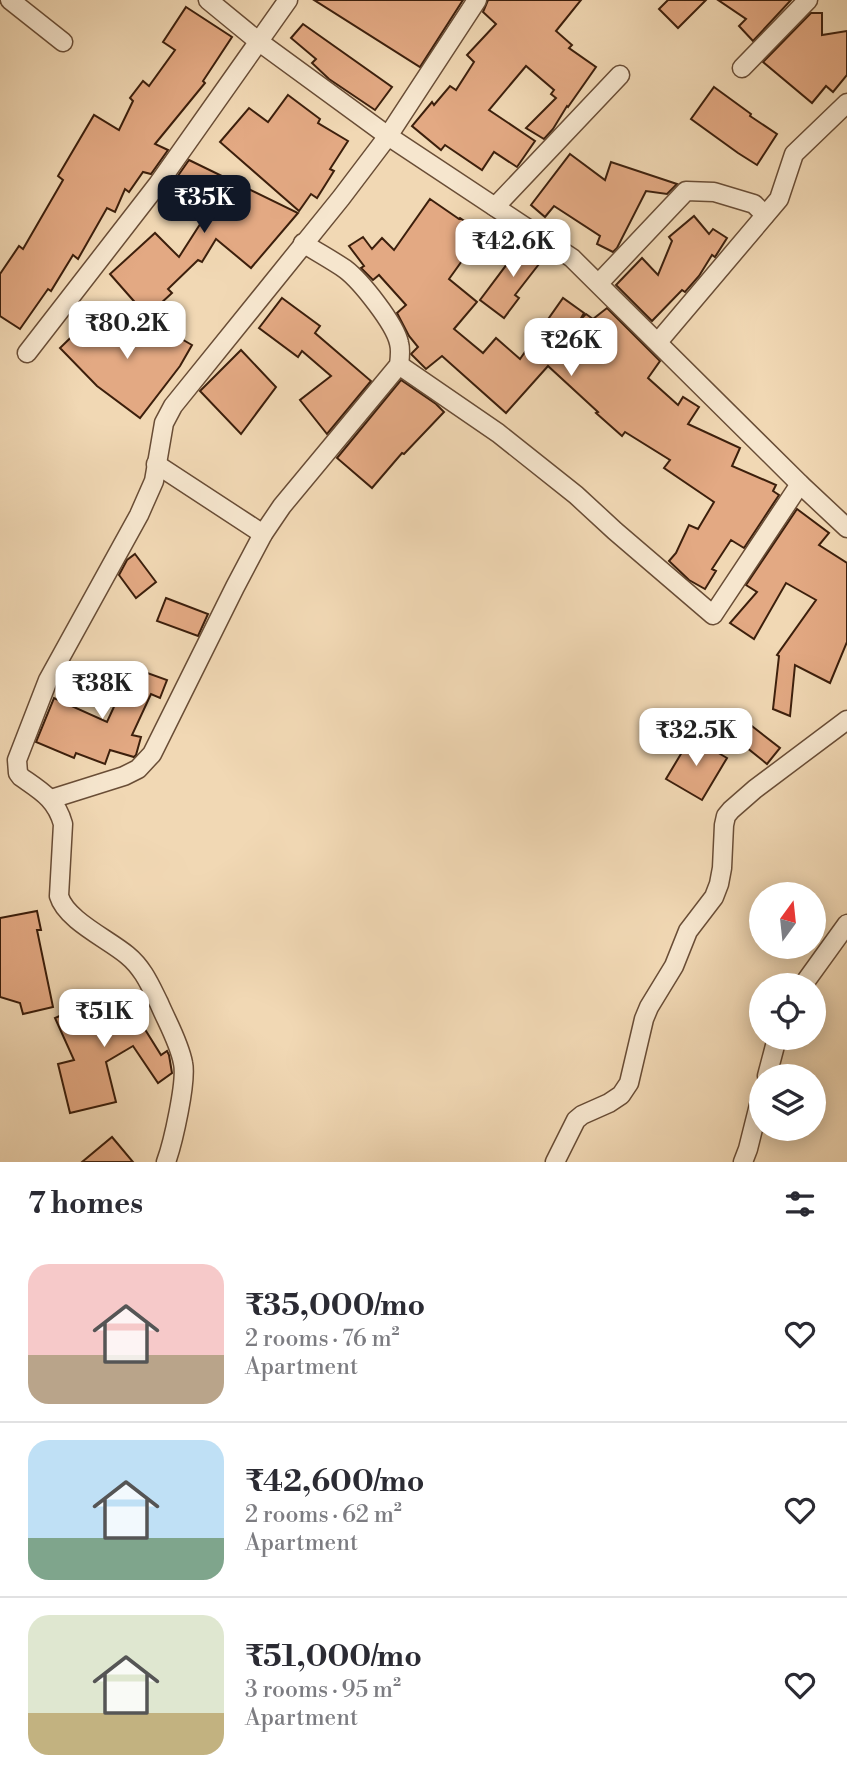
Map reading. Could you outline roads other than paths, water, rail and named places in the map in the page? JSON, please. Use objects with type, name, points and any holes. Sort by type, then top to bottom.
[{"type":"street","points":[[10,0],[63,42]]},
{"type":"street","points":[[208,0],[258,41],[388,136],[572,258],[847,528]]},
{"type":"street","points":[[27,353],[158,184],[288,0]]},
{"type":"street","points":[[166,1162],[184,1081],[183,1063],[176,1041],[145,973],[128,955],[80,921],[61,903],[59,896],[63,824],[51,799],[21,777],[17,767],[19,751],[48,680],[139,515],[154,481],[164,423],[173,406],[388,136],[477,0]]},
{"type":"street","points":[[742,68],[808,0]]},
{"type":"street","points":[[495,207],[620,75]]},
{"type":"street","points":[[658,342],[779,199],[794,154],[847,103]]},
{"type":"street","points":[[599,283],[686,191],[714,192],[754,204],[765,215]]},
{"type":"street","points":[[51,799],[124,776],[138,769],[152,754],[263,534],[282,506],[399,365],[401,353],[396,333],[357,280],[303,243]]},
{"type":"street","points":[[399,365],[498,433],[566,487],[713,615],[800,484]]},
{"type":"street","points":[[156,464],[263,534]]},
{"type":"street","points":[[555,1162],[576,1121],[582,1115],[621,1095],[629,1083],[649,1007],[674,966],[688,931],[714,897],[719,884],[726,816],[755,789],[847,720]]},
{"type":"street","points":[[812,973],[847,924]]},
{"type":"street","points":[[743,1162],[750,1141]]}]
